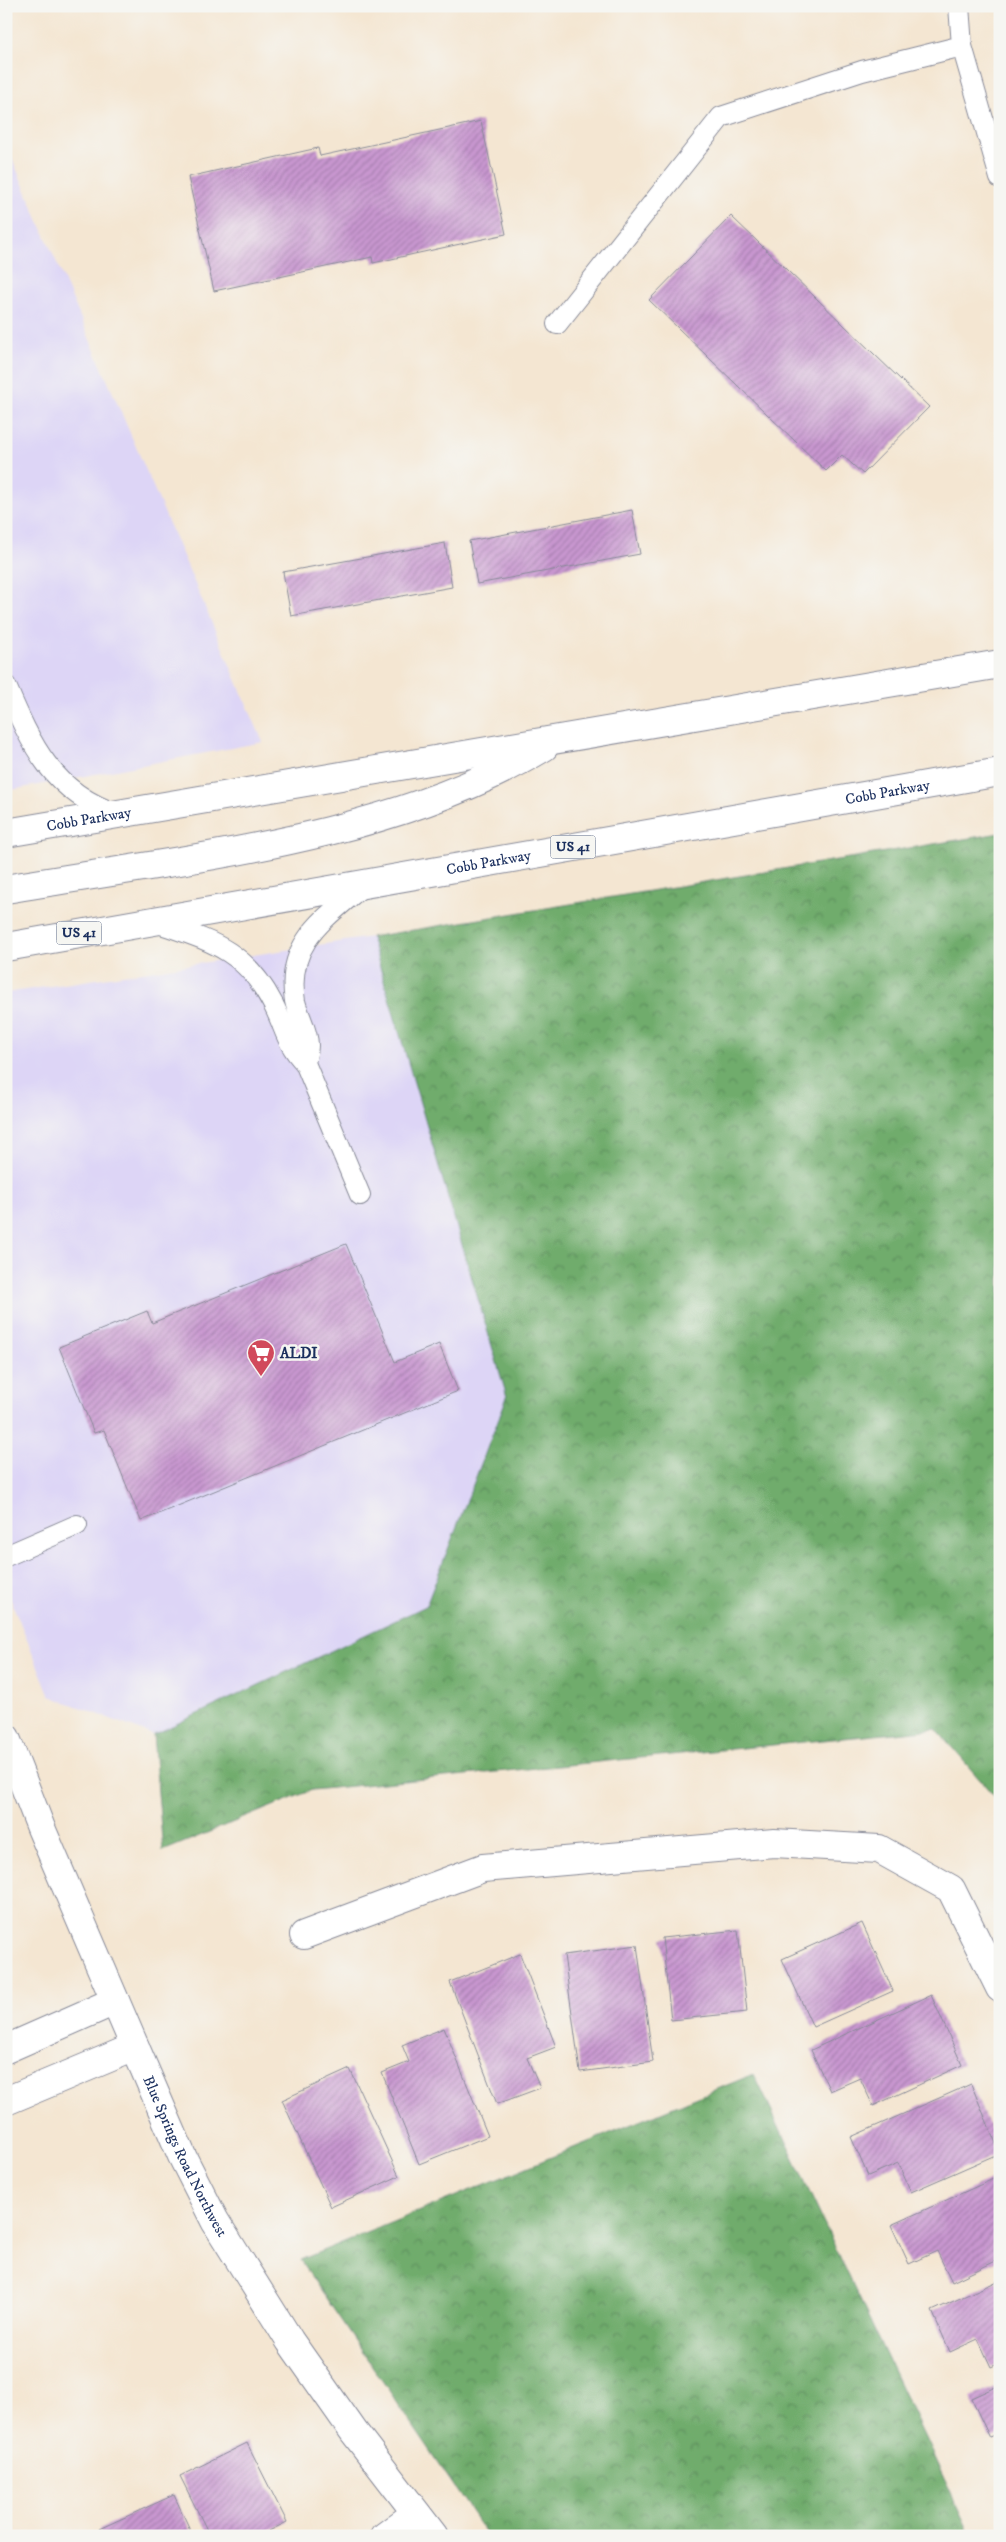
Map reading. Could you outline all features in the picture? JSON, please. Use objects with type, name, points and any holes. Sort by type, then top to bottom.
[{"type":"main road","name":"Cobb Parkway","points":[[6,833],[1000,664]]},
{"type":"main road","points":[[6,889],[312,835],[390,813],[458,790],[507,769],[556,740]]},
{"type":"main road","name":"Cobb Parkway","points":[[6,946],[1000,772]]},
{"type":"main road","name":"Blue Springs Road Northwest","points":[[6,1738],[41,1828],[182,2156],[215,2221],[290,2340],[414,2514],[434,2536]]},
{"type":"main road","points":[[304,1935],[483,1868],[774,1843],[879,1849],[950,1889],[1000,1988]]},
{"type":"main road","points":[[6,2049],[115,2001]]},
{"type":"main road","points":[[6,2101],[135,2047]]},
{"type":"main road","points":[[385,2536],[414,2514]]},
{"type":"lane","points":[[959,6],[962,46],[1000,178]]},
{"type":"lane","points":[[557,324],[721,117],[862,71],[962,46]]},
{"type":"lane","points":[[6,687],[27,735],[51,770],[82,799],[99,808],[117,814]]},
{"type":"lane","points":[[305,1064],[308,1044],[296,1001],[293,972],[299,949],[317,925],[367,883]]},
{"type":"lane","points":[[151,920],[202,938],[244,961],[260,980],[274,1006],[291,1048],[305,1064],[360,1195]]},
{"type":"lane","points":[[6,1556],[77,1525]]},
{"type":"shaded area","points":[[7,147],[263,742],[6,791]]},
{"type":"shaded area","points":[[371,937],[507,1397],[426,1606],[153,1735],[50,1696],[6,1588],[6,993]]},
{"type":"green space","points":[[1000,833],[1000,1803],[936,1729],[312,1790],[163,1851],[153,1735],[426,1606],[507,1397],[371,937]]},
{"type":"green space","points":[[754,2074],[971,2536],[488,2536],[300,2260]]},
{"type":"building","points":[[481,121],[506,234],[373,263],[372,257],[214,291],[188,177],[318,148],[320,156]]},
{"type":"building","points":[[731,216],[929,407],[863,474],[842,455],[826,471],[649,300]]},
{"type":"building","points":[[632,510],[640,554],[477,584],[469,541]]},
{"type":"building","points":[[445,543],[452,587],[291,616],[283,572]]},
{"type":"building","name":"ALDI","points":[[346,1244],[395,1362],[439,1344],[458,1391],[141,1521],[104,1430],[94,1433],[59,1347],[147,1311],[152,1323]]},
{"type":"building","points":[[862,1923],[893,1991],[813,2027],[782,1959]]},
{"type":"building","points":[[738,1930],[747,2012],[671,2020],[662,1938]]},
{"type":"building","points":[[637,1945],[653,2062],[580,2072],[564,1955]]},
{"type":"building","points":[[520,1954],[556,2047],[527,2058],[540,2088],[497,2104],[450,1982]]},
{"type":"building","points":[[931,1995],[962,2065],[873,2106],[860,2078],[830,2091],[811,2050]]},
{"type":"building","points":[[444,2028],[488,2136],[419,2164],[382,2073],[409,2062],[402,2045]]},
{"type":"building","points":[[350,2069],[399,2176],[331,2207],[282,2100]]},
{"type":"building","points":[[971,2084],[1000,2153],[911,2192],[898,2163],[868,2176],[851,2137]]},
{"type":"building","points":[[1000,2176],[1000,2259],[952,2282],[937,2251],[909,2264],[891,2225]]},
{"type":"building","points":[[1000,2280],[1000,2363],[991,2367],[978,2339],[950,2352],[932,2311]]},
{"type":"building","points":[[1000,2385],[1000,2434],[990,2438],[971,2398]]},
{"type":"building","points":[[247,2443],[287,2522],[259,2536],[210,2536],[180,2476]]},
{"type":"building","points":[[174,2495],[193,2536],[102,2536],[99,2529]]},
{"type":"place","name":"ALDI","points":[[261,1377]]}]
